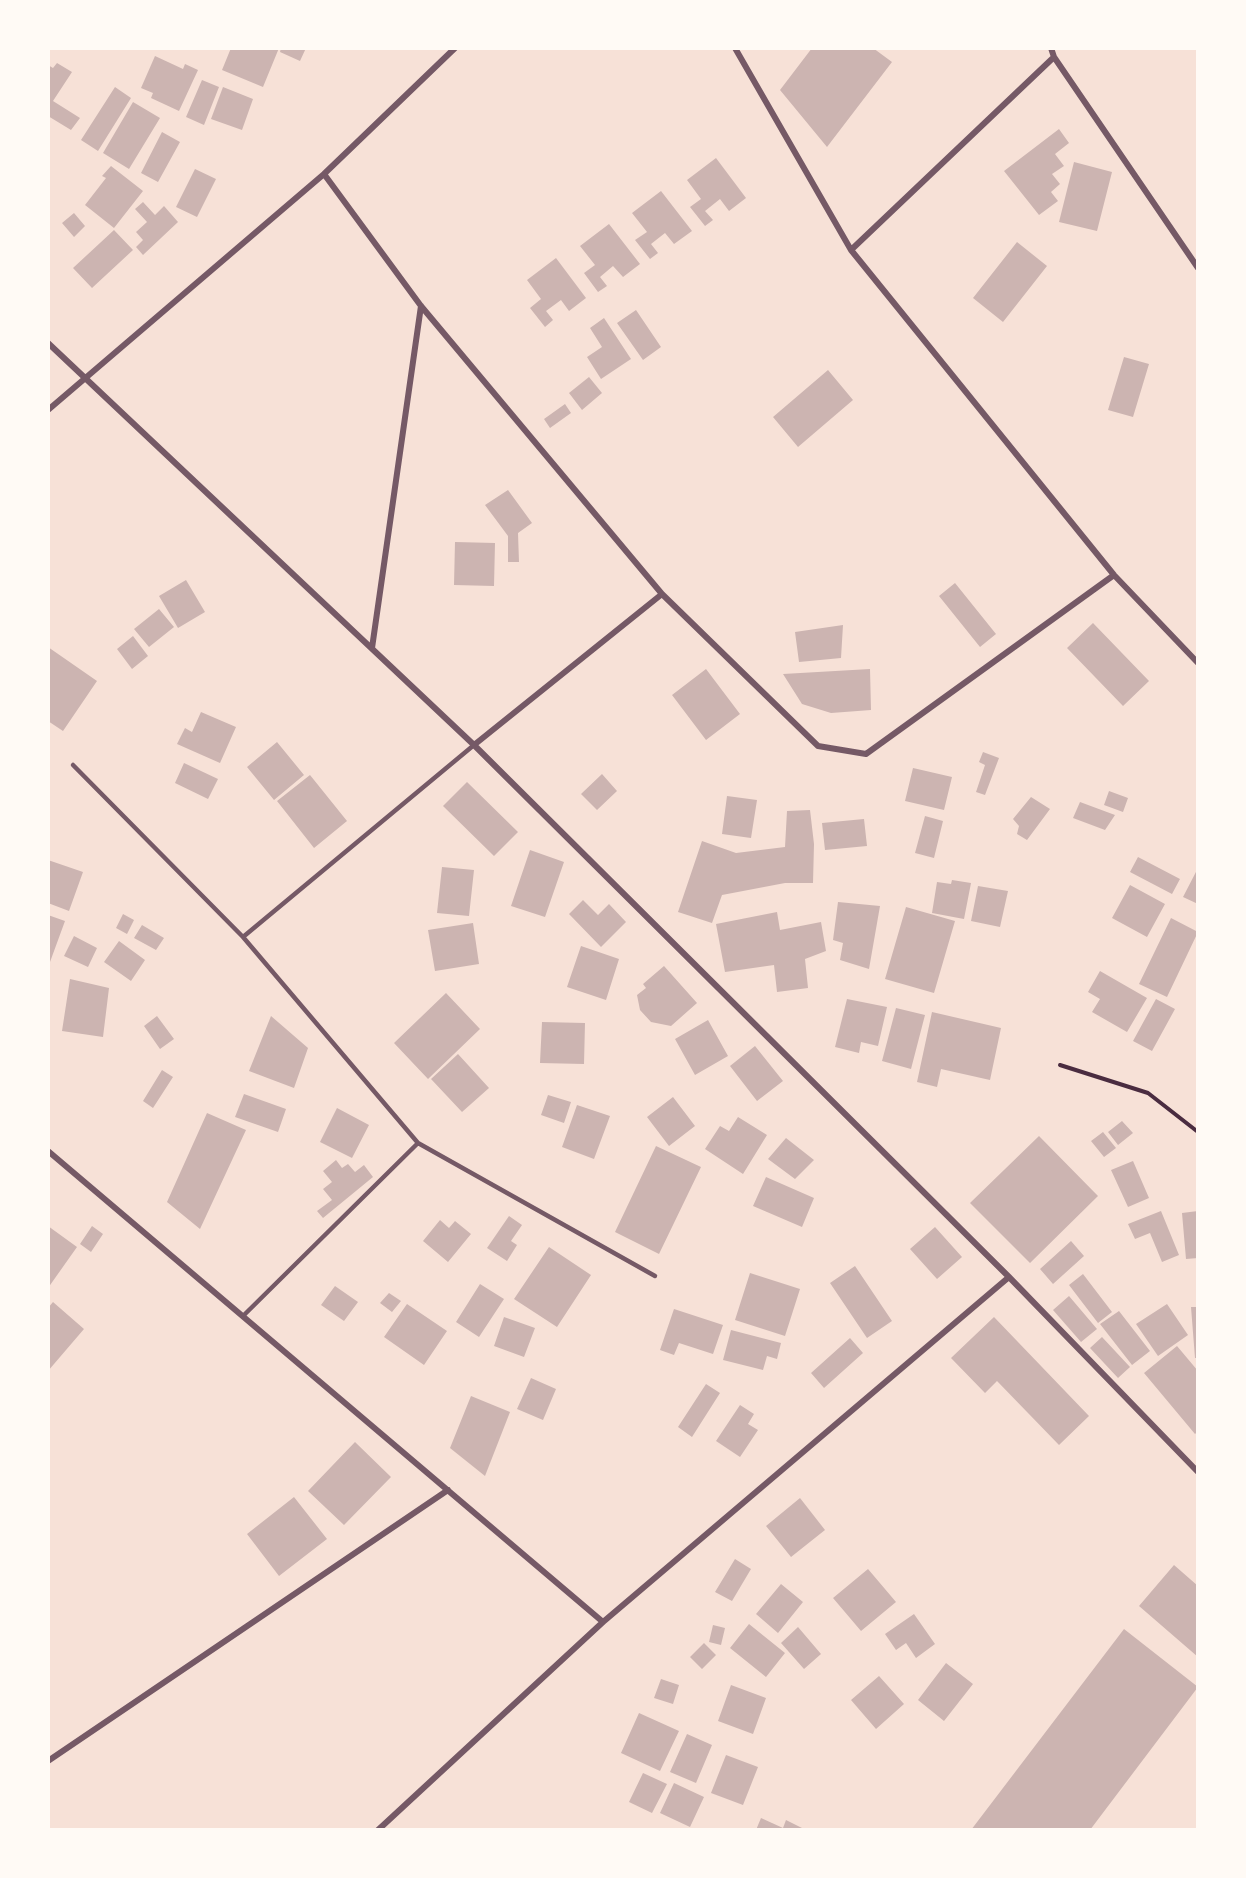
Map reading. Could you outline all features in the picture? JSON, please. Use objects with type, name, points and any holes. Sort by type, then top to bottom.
[{"type":"street","points":[[48,410],[324,174],[454,48]]},
{"type":"street","points":[[735,48],[851,250],[1114,575],[1198,663]]},
{"type":"street","points":[[1051,48],[1054,57],[1198,268]]},
{"type":"street","points":[[851,250],[1054,57]]},
{"type":"street","points":[[324,174],[421,306],[662,594],[818,746],[866,754],[1114,575]]},
{"type":"street","points":[[372,648],[421,306]]},
{"type":"street","points":[[48,343],[474,745],[1009,1277],[1198,1472]]},
{"type":"street","points":[[474,745],[662,594]]},
{"type":"street","points":[[48,1151],[603,1622]]},
{"type":"street","points":[[378,1830],[603,1622],[1009,1277]]},
{"type":"street","points":[[48,1761],[448,1490]]},
{"type":"lane","points":[[243,937],[474,745]]},
{"type":"lane","points":[[73,765],[243,937],[418,1143],[655,1276]]},
{"type":"lane","points":[[243,1316],[418,1143]]},
{"type":"path","points":[[1060,1065],[1148,1093],[1198,1132]]},
{"type":"building","points":[[231,48],[279,48],[263,87],[222,70]]},
{"type":"building","points":[[281,48],[306,48],[300,61],[280,52]]},
{"type":"building","points":[[812,48],[873,48],[892,62],[827,147],[780,90]]},
{"type":"building","points":[[155,56],[183,69],[185,64],[198,70],[179,111],[151,98],[153,93],[141,88]]},
{"type":"building","points":[[57,63],[72,72],[53,101],[80,118],[71,130],[48,116],[48,65],[53,68]]},
{"type":"building","points":[[202,80],[219,87],[204,125],[186,117]]},
{"type":"building","points":[[115,87],[131,98],[98,151],[81,140]]},
{"type":"building","points":[[223,87],[253,99],[242,130],[211,119]]},
{"type":"building","points":[[133,102],[160,118],[129,169],[103,153]]},
{"type":"building","points":[[1059,129],[1069,143],[1055,154],[1064,166],[1052,174],[1060,184],[1051,192],[1058,201],[1039,215],[1004,171]]},
{"type":"building","points":[[162,132],[180,142],[158,182],[141,173]]},
{"type":"building","points":[[716,158],[746,198],[729,211],[720,199],[705,211],[713,220],[705,226],[690,207],[701,199],[687,180]]},
{"type":"building","points":[[1074,162],[1112,172],[1097,231],[1059,222]]},
{"type":"building","points":[[111,166],[143,191],[114,228],[85,205],[106,178],[102,176]]},
{"type":"building","points":[[195,169],[216,179],[197,217],[176,207]]},
{"type":"building","points":[[661,191],[692,231],[674,244],[665,233],[651,244],[658,253],[650,259],[635,240],[647,232],[632,213]]},
{"type":"building","points":[[143,202],[155,215],[164,206],[178,222],[143,255],[136,247],[143,240],[136,232],[147,222],[135,209]]},
{"type":"building","points":[[74,213],[85,226],[74,237],[62,223]]},
{"type":"building","points":[[609,224],[640,264],[623,277],[613,266],[600,277],[607,286],[598,292],[584,273],[595,265],[580,246]]},
{"type":"building","points":[[114,230],[133,250],[92,288],[73,268]]},
{"type":"building","points":[[1017,242],[1047,266],[1003,322],[973,298]]},
{"type":"building","points":[[556,258],[586,298],[569,311],[561,300],[546,311],[553,320],[545,327],[530,308],[541,299],[527,280]]},
{"type":"building","points":[[636,310],[661,347],[643,360],[617,323]]},
{"type":"building","points":[[604,318],[631,359],[601,379],[587,357],[602,347],[590,328]]},
{"type":"building","points":[[1124,357],[1149,364],[1133,417],[1108,410]]},
{"type":"building","points":[[828,370],[853,400],[798,447],[773,417]]},
{"type":"building","points":[[589,377],[602,393],[582,410],[569,393]]},
{"type":"building","points":[[565,404],[571,413],[550,428],[544,419]]},
{"type":"building","points":[[508,490],[532,523],[518,533],[519,562],[508,562],[508,536],[485,505]]},
{"type":"building","points":[[455,542],[495,543],[494,586],[454,585]]},
{"type":"building","points":[[186,580],[205,612],[178,628],[159,596]]},
{"type":"building","points":[[955,583],[996,634],[980,647],[939,596]]},
{"type":"building","points":[[159,609],[174,627],[149,647],[134,629]]},
{"type":"building","points":[[1093,623],[1149,681],[1123,706],[1067,648]]},
{"type":"building","points":[[843,625],[841,658],[799,662],[795,632]]},
{"type":"building","points":[[133,636],[148,656],[132,669],[117,649]]},
{"type":"building","points":[[48,647],[97,681],[63,731],[48,721]]},
{"type":"building","points":[[706,669],[740,714],[706,740],[672,695]]},
{"type":"building","points":[[870,669],[871,710],[831,713],[802,704],[783,674]]},
{"type":"building","points":[[201,712],[236,727],[220,763],[177,744],[185,728],[192,732]]},
{"type":"building","points":[[277,742],[304,775],[274,800],[247,767]]},
{"type":"building","points":[[983,752],[999,758],[985,795],[976,792],[985,765],[979,762]]},
{"type":"building","points":[[184,763],[218,779],[208,799],[175,783]]},
{"type":"building","points":[[913,768],[952,777],[944,810],[905,801]]},
{"type":"building","points":[[602,774],[617,791],[597,810],[581,794]]},
{"type":"building","points":[[310,775],[347,821],[314,848],[277,801]]},
{"type":"building","points":[[467,782],[518,832],[494,856],[443,806]]},
{"type":"building","points":[[1109,791],[1128,798],[1123,812],[1104,805]]},
{"type":"building","points":[[727,796],[757,800],[751,838],[722,834]]},
{"type":"building","points":[[1031,797],[1050,809],[1027,840],[1017,834],[1019,826],[1013,819]]},
{"type":"building","points":[[1080,802],[1115,815],[1105,830],[1073,818]]},
{"type":"building","points":[[810,810],[814,844],[813,883],[785,883],[722,895],[712,923],[678,912],[702,841],[736,853],[785,847],[787,811]]},
{"type":"building","points":[[925,816],[943,821],[934,858],[915,853]]},
{"type":"building","points":[[864,819],[867,846],[825,850],[822,823]]},
{"type":"building","points":[[530,850],[564,862],[545,917],[511,906]]},
{"type":"building","points":[[1138,857],[1180,879],[1172,894],[1130,872]]},
{"type":"building","points":[[48,860],[83,872],[69,911],[48,903]]},
{"type":"building","points":[[442,867],[474,870],[469,916],[437,913]]},
{"type":"building","points":[[1198,868],[1198,904],[1183,897]]},
{"type":"building","points":[[952,880],[971,883],[964,919],[932,913],[937,882],[951,884]]},
{"type":"building","points":[[1130,885],[1165,904],[1147,937],[1112,918]]},
{"type":"building","points":[[978,886],[1008,891],[1000,927],[971,921]]},
{"type":"building","points":[[583,900],[598,915],[609,904],[626,922],[601,947],[569,914]]},
{"type":"building","points":[[838,902],[880,906],[869,969],[840,960],[843,943],[833,940]]},
{"type":"building","points":[[906,907],[955,921],[934,993],[885,979]]},
{"type":"building","points":[[777,912],[780,930],[821,922],[826,951],[805,959],[808,988],[777,992],[774,965],[725,972],[716,924]]},
{"type":"building","points":[[123,914],[134,920],[127,934],[116,928]]},
{"type":"building","points":[[48,915],[65,921],[50,962],[48,961]]},
{"type":"building","points":[[1171,918],[1198,932],[1167,997],[1139,984]]},
{"type":"building","points":[[473,923],[479,964],[435,971],[428,930]]},
{"type":"building","points":[[142,925],[164,938],[156,950],[134,938]]},
{"type":"building","points":[[74,936],[97,948],[88,967],[64,956]]},
{"type":"building","points":[[119,941],[145,960],[131,981],[104,962]]},
{"type":"building","points":[[581,946],[619,959],[606,1000],[567,987]]},
{"type":"building","points":[[664,966],[697,1003],[671,1026],[651,1022],[640,1010],[637,995],[646,988],[643,984]]},
{"type":"building","points":[[1100,971],[1147,998],[1127,1032],[1092,1012],[1100,999],[1088,992]]},
{"type":"building","points":[[70,979],[109,988],[103,1037],[62,1031]]},
{"type":"building","points":[[446,993],[480,1029],[428,1079],[394,1043]]},
{"type":"building","points":[[847,999],[887,1007],[878,1046],[861,1042],[859,1053],[835,1047]]},
{"type":"building","points":[[1156,999],[1175,1009],[1152,1051],[1133,1041]]},
{"type":"building","points":[[896,1008],[925,1015],[911,1069],[882,1061]]},
{"type":"building","points":[[932,1012],[1001,1028],[990,1080],[941,1069],[937,1087],[917,1082]]},
{"type":"building","points":[[157,1016],[174,1039],[160,1049],[144,1026]]},
{"type":"building","points":[[271,1016],[308,1048],[294,1088],[249,1071]]},
{"type":"building","points":[[708,1020],[728,1056],[695,1075],[675,1039]]},
{"type":"building","points":[[542,1022],[585,1023],[584,1064],[540,1063]]},
{"type":"building","points":[[755,1046],[783,1081],[757,1101],[730,1066]]},
{"type":"building","points":[[458,1054],[489,1088],[462,1112],[431,1079]]},
{"type":"building","points":[[162,1070],[173,1077],[153,1108],[143,1101]]},
{"type":"building","points":[[244,1094],[286,1109],[278,1132],[235,1117]]},
{"type":"building","points":[[548,1095],[571,1102],[564,1123],[541,1115]]},
{"type":"building","points":[[673,1097],[695,1126],[669,1146],[647,1117]]},
{"type":"building","points":[[577,1105],[610,1116],[594,1159],[562,1147]]},
{"type":"building","points":[[337,1108],[369,1125],[352,1158],[320,1142]]},
{"type":"building","points":[[207,1113],[246,1130],[200,1229],[167,1202]]},
{"type":"building","points":[[738,1117],[767,1135],[743,1174],[705,1149],[720,1126],[729,1131]]},
{"type":"building","points":[[1122,1121],[1133,1133],[1118,1145],[1108,1132]]},
{"type":"building","points":[[1103,1132],[1116,1148],[1104,1157],[1091,1141]]},
{"type":"building","points":[[1039,1136],[1098,1196],[1030,1263],[970,1203]]},
{"type":"building","points":[[786,1138],[814,1160],[795,1179],[768,1159]]},
{"type":"building","points":[[656,1146],[701,1167],[659,1254],[615,1232]]},
{"type":"building","points":[[336,1160],[342,1168],[348,1164],[355,1172],[364,1165],[373,1177],[323,1218],[317,1211],[332,1200],[323,1189],[332,1182],[323,1171]]},
{"type":"building","points":[[1133,1161],[1149,1198],[1128,1207],[1111,1170]]},
{"type":"building","points":[[766,1177],[814,1198],[802,1227],[753,1206]]},
{"type":"building","points":[[1161,1211],[1179,1255],[1162,1262],[1150,1233],[1135,1239],[1128,1224]]},
{"type":"building","points":[[1198,1211],[1198,1258],[1186,1259],[1182,1213]]},
{"type":"building","points":[[509,1216],[522,1225],[511,1241],[517,1245],[507,1261],[487,1248]]},
{"type":"building","points":[[440,1220],[449,1228],[455,1221],[471,1234],[448,1262],[423,1241]]},
{"type":"building","points":[[48,1226],[77,1247],[48,1288]]},
{"type":"building","points":[[92,1226],[103,1234],[91,1252],[80,1244]]},
{"type":"building","points":[[935,1227],[962,1257],[937,1279],[910,1249]]},
{"type":"building","points":[[1071,1241],[1084,1256],[1053,1284],[1040,1269]]},
{"type":"building","points":[[549,1247],[591,1275],[557,1327],[514,1299]]},
{"type":"building","points":[[855,1266],[892,1321],[867,1338],[830,1283]]},
{"type":"building","points":[[750,1273],[800,1289],[785,1336],[735,1320]]},
{"type":"building","points":[[1083,1274],[1112,1312],[1098,1323],[1069,1285]]},
{"type":"building","points":[[480,1284],[504,1299],[479,1337],[456,1322]]},
{"type":"building","points":[[335,1286],[358,1302],[344,1321],[321,1305]]},
{"type":"building","points":[[389,1293],[401,1301],[392,1312],[380,1303]]},
{"type":"building","points":[[1069,1296],[1097,1329],[1081,1342],[1053,1310]]},
{"type":"building","points":[[53,1302],[84,1329],[48,1371],[48,1308]]},
{"type":"building","points":[[407,1304],[447,1331],[424,1365],[384,1337]]},
{"type":"building","points":[[1167,1304],[1188,1335],[1158,1356],[1136,1324]]},
{"type":"building","points":[[1191,1307],[1198,1307],[1198,1358],[1195,1358]]},
{"type":"building","points":[[674,1309],[723,1325],[713,1354],[679,1343],[674,1355],[660,1350]]},
{"type":"building","points":[[1119,1311],[1150,1351],[1132,1365],[1100,1324]]},
{"type":"building","points":[[504,1317],[535,1328],[524,1357],[494,1346]]},
{"type":"building","points":[[994,1317],[1089,1416],[1059,1445],[997,1381],[985,1393],[951,1358]]},
{"type":"building","points":[[731,1330],[781,1343],[777,1359],[767,1356],[763,1370],[723,1360]]},
{"type":"building","points":[[1102,1337],[1130,1367],[1118,1378],[1090,1348]]},
{"type":"building","points":[[850,1338],[863,1353],[824,1388],[811,1373]]},
{"type":"building","points":[[1177,1346],[1198,1371],[1198,1431],[1195,1434],[1144,1373]]},
{"type":"building","points":[[531,1378],[556,1389],[543,1420],[517,1409]]},
{"type":"building","points":[[706,1384],[720,1393],[692,1437],[678,1427]]},
{"type":"building","points":[[471,1396],[510,1412],[485,1476],[450,1448]]},
{"type":"building","points":[[740,1405],[754,1414],[748,1424],[758,1430],[740,1457],[716,1441]]},
{"type":"building","points":[[355,1442],[391,1477],[344,1525],[308,1491]]},
{"type":"building","points":[[294,1497],[327,1539],[279,1576],[247,1534]]},
{"type":"building","points":[[800,1498],[825,1530],[791,1557],[766,1526]]},
{"type":"building","points":[[735,1559],[751,1569],[732,1601],[715,1592]]},
{"type":"building","points":[[1174,1565],[1198,1586],[1198,1657],[1139,1606]]},
{"type":"building","points":[[868,1569],[896,1602],[861,1631],[833,1598]]},
{"type":"building","points":[[781,1584],[803,1602],[778,1633],[756,1614]]},
{"type":"building","points":[[914,1614],[935,1644],[916,1658],[906,1643],[896,1650],[885,1634]]},
{"type":"building","points":[[749,1624],[785,1653],[766,1677],[730,1648]]},
{"type":"building","points":[[713,1625],[725,1628],[721,1645],[709,1642]]},
{"type":"building","points":[[798,1627],[821,1654],[804,1669],[781,1643]]},
{"type":"building","points":[[1124,1629],[1198,1687],[1090,1830],[971,1830]]},
{"type":"building","points":[[704,1643],[716,1655],[702,1669],[690,1657]]},
{"type":"building","points":[[946,1663],[973,1684],[944,1721],[918,1700]]},
{"type":"building","points":[[879,1676],[904,1704],[876,1729],[851,1700]]},
{"type":"building","points":[[661,1679],[679,1685],[673,1704],[654,1698]]},
{"type":"building","points":[[731,1685],[766,1698],[753,1734],[718,1721]]},
{"type":"building","points":[[639,1713],[679,1731],[660,1771],[621,1753]]},
{"type":"building","points":[[687,1734],[712,1745],[696,1783],[670,1772]]},
{"type":"building","points":[[726,1755],[758,1767],[743,1805],[711,1793]]},
{"type":"building","points":[[643,1773],[667,1784],[652,1813],[629,1802]]},
{"type":"building","points":[[674,1783],[704,1797],[690,1827],[660,1813]]},
{"type":"building","points":[[761,1818],[783,1828],[786,1820],[802,1828],[800,1830],[756,1830]]}]
